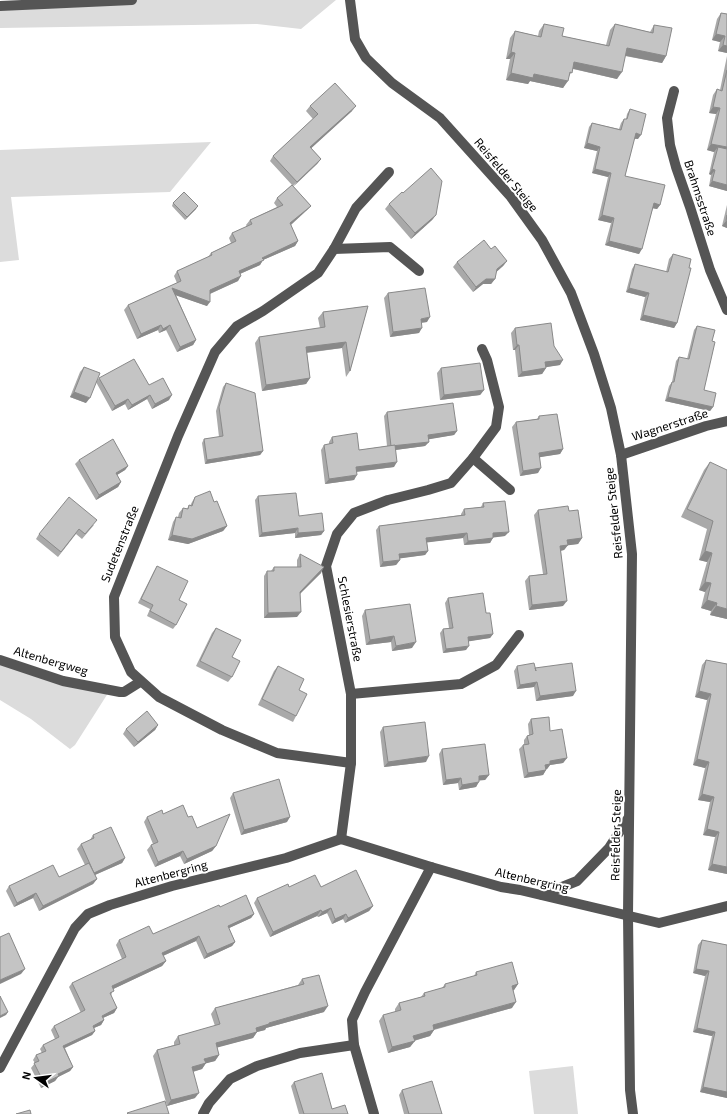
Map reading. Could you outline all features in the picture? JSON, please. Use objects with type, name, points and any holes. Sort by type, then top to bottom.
[{"type":"street","points":[[0,6],[132,0]]},
{"type":"street","name":"Reisfelder Steige","points":[[350,0],[355,39],[366,58],[392,83],[440,118],[511,197],[542,240],[571,293],[594,354],[611,408],[621,454],[632,554],[628,915],[630,1090],[633,1114]]},
{"type":"street","name":"Brahmsstraße","points":[[674,91],[667,118],[670,145],[708,264],[727,310]]},
{"type":"street","name":"Sudetenstraße","points":[[351,763],[278,753],[222,730],[159,698],[140,682],[131,672],[115,637],[114,596],[178,436],[215,352],[237,326],[263,311],[318,273],[334,249],[356,208],[389,172]]},
{"type":"street","points":[[334,249],[390,247],[419,271]]},
{"type":"street","points":[[482,348],[487,360],[499,407],[496,427],[473,458],[510,490]]},
{"type":"street","name":"Wagnerstraße","points":[[621,454],[706,426],[727,421]]},
{"type":"street","name":"Schlesierstraße","points":[[341,839],[351,763],[351,694],[326,566],[337,534],[354,513],[388,500],[451,483],[473,458]]},
{"type":"street","points":[[351,694],[461,684],[496,665],[519,635]]},
{"type":"street","name":"Altenbergweg","points":[[0,660],[62,681],[120,692],[124,692],[140,682]]},
{"type":"street","points":[[542,895],[577,881],[610,848],[629,817]]},
{"type":"street","name":"Altenbergring","points":[[0,1068],[75,928],[88,914],[110,905],[172,886],[286,858],[341,839],[431,868],[501,887],[628,915],[658,924],[727,906]]},
{"type":"street","points":[[374,1114],[354,1045],[352,1020],[365,992],[431,868]]},
{"type":"street","points":[[203,1114],[208,1102],[230,1079],[257,1066],[300,1053],[354,1045]]},
{"type":"shaded area","points":[[132,0],[336,0],[301,29],[257,24],[0,28],[0,6]]},
{"type":"shaded area","points":[[211,142],[170,192],[11,197],[19,260],[0,262],[0,150]]},
{"type":"shaded area","points":[[0,660],[110,690],[75,745],[70,749],[31,719],[0,700]]},
{"type":"shaded area","points":[[573,1066],[578,1114],[534,1114],[529,1071]]},
{"type":"building","points":[[721,13],[727,14],[727,46],[723,45],[725,36],[716,34]]},
{"type":"building","points":[[544,24],[564,28],[562,36],[609,46],[615,24],[653,33],[654,25],[672,28],[666,56],[627,48],[622,72],[574,62],[572,73],[570,72],[568,81],[534,74],[533,78],[511,73],[515,53],[511,52],[515,31],[541,37]]},
{"type":"building","points":[[727,70],[727,147],[711,144],[720,108],[713,107],[717,89],[722,91]]},
{"type":"building","points":[[335,83],[356,106],[310,147],[321,159],[297,182],[273,156],[318,114],[310,106]]},
{"type":"building","points":[[630,109],[646,114],[641,135],[636,133],[625,176],[665,185],[660,205],[654,203],[642,249],[609,241],[614,218],[602,215],[611,173],[595,169],[600,147],[587,143],[592,123],[621,130],[624,119],[627,119]]},
{"type":"building","points":[[718,147],[727,149],[727,185],[712,181],[715,170],[712,169]]},
{"type":"building","points":[[431,168],[442,181],[436,215],[415,233],[389,204]]},
{"type":"building","points":[[292,185],[311,206],[290,223],[298,241],[262,258],[264,260],[239,271],[241,276],[210,290],[210,302],[172,288],[196,340],[180,347],[170,325],[163,329],[161,325],[141,334],[128,305],[181,281],[177,271],[212,255],[211,253],[236,241],[232,233],[252,224],[250,220],[283,205],[277,198]]},
{"type":"building","points":[[184,192],[198,206],[187,217],[173,203]]},
{"type":"building","points":[[484,240],[491,249],[495,246],[507,261],[497,269],[495,279],[486,279],[476,287],[457,262]]},
{"type":"building","points":[[673,254],[691,259],[689,268],[691,268],[677,323],[643,315],[649,293],[629,288],[635,264],[668,272]]},
{"type":"building","points":[[425,288],[430,317],[421,319],[422,328],[393,332],[388,293]]},
{"type":"building","points":[[368,306],[350,371],[346,342],[306,347],[310,378],[266,385],[259,337],[325,327],[323,312]]},
{"type":"building","points":[[551,323],[554,346],[563,360],[545,362],[546,368],[522,372],[519,345],[517,345],[515,328]]},
{"type":"building","points":[[697,326],[715,330],[712,341],[715,342],[704,390],[716,393],[713,407],[668,397],[672,382],[674,382],[679,357],[689,359]]},
{"type":"building","points":[[134,359],[149,385],[163,378],[172,395],[155,404],[150,395],[132,405],[128,399],[115,406],[99,378]]},
{"type":"building","points":[[480,363],[484,390],[444,395],[441,368]]},
{"type":"building","points":[[84,367],[100,373],[90,398],[74,392]]},
{"type":"building","points":[[226,383],[255,393],[263,451],[207,460],[204,439],[223,436],[219,407]]},
{"type":"building","points":[[453,403],[457,431],[428,435],[429,442],[391,446],[387,412]]},
{"type":"building","points":[[557,414],[563,449],[539,453],[541,468],[523,471],[516,422],[539,419],[539,416]]},
{"type":"building","points":[[357,433],[359,450],[395,445],[397,462],[356,467],[357,475],[329,479],[324,445],[333,443],[332,437]]},
{"type":"building","points":[[113,439],[128,466],[116,473],[121,482],[99,495],[79,460]]},
{"type":"building","points":[[710,462],[727,470],[727,609],[716,606],[717,603],[707,600],[711,583],[705,582],[712,553],[705,551],[713,521],[687,509]]},
{"type":"building","points":[[210,491],[214,502],[217,501],[227,526],[192,539],[172,535],[176,517],[181,518],[183,508],[188,509],[189,505],[192,506],[195,497]]},
{"type":"building","points":[[296,493],[299,516],[322,513],[324,531],[298,533],[298,528],[262,533],[258,496]]},
{"type":"building","points":[[69,497],[97,520],[85,534],[79,529],[61,552],[39,534]]},
{"type":"building","points":[[505,501],[509,532],[493,533],[493,538],[468,541],[467,533],[426,538],[428,551],[399,554],[400,560],[383,562],[379,526],[465,515],[464,509],[484,507],[483,503]]},
{"type":"building","points":[[568,506],[569,511],[578,510],[582,538],[567,540],[568,545],[560,546],[567,601],[532,605],[529,576],[547,574],[538,510]]},
{"type":"building","points":[[300,554],[324,567],[300,592],[301,612],[268,613],[267,571],[274,571],[274,567],[301,567]]},
{"type":"building","points":[[157,566],[188,581],[179,600],[187,604],[176,625],[150,611],[153,605],[141,599]]},
{"type":"building","points":[[483,593],[486,613],[490,613],[493,634],[468,637],[469,646],[446,649],[443,629],[453,628],[448,598]]},
{"type":"building","points":[[410,604],[416,642],[396,646],[394,636],[370,640],[365,610]]},
{"type":"building","points":[[216,628],[241,640],[232,657],[240,661],[232,677],[200,661]]},
{"type":"building","points":[[706,660],[727,664],[727,867],[712,864],[719,832],[707,829],[714,797],[702,794],[709,762],[697,759],[711,694],[699,691]]},
{"type":"building","points":[[534,663],[535,668],[572,663],[576,691],[540,696],[537,682],[520,685],[517,666]]},
{"type":"building","points":[[278,666],[304,679],[299,690],[307,694],[296,716],[262,699]]},
{"type":"building","points":[[147,711],[158,725],[138,742],[126,729]]},
{"type":"building","points":[[549,717],[550,731],[562,729],[567,758],[550,761],[550,764],[545,765],[546,770],[528,773],[523,745],[529,744],[527,736],[533,734],[531,719]]},
{"type":"building","points":[[425,722],[429,756],[388,762],[383,727]]},
{"type":"building","points":[[485,744],[489,775],[479,776],[479,782],[462,785],[461,778],[446,780],[442,749]]},
{"type":"building","points":[[279,779],[290,817],[244,830],[233,793]]},
{"type":"building","points":[[183,805],[188,817],[192,816],[197,828],[230,814],[216,846],[187,859],[183,851],[158,862],[151,845],[158,842],[147,817],[162,810],[163,814]]},
{"type":"building","points":[[111,827],[125,858],[94,873],[81,844],[94,838],[93,835]]},
{"type":"building","points":[[89,863],[97,879],[43,906],[36,893],[17,903],[9,886],[53,865],[59,877]]},
{"type":"building","points":[[356,870],[373,906],[348,918],[346,914],[335,919],[331,908],[322,912],[321,910],[273,932],[257,898],[288,884],[289,887],[315,875],[321,887]]},
{"type":"building","points":[[246,895],[254,914],[228,926],[235,942],[207,954],[199,936],[162,953],[166,961],[112,986],[114,991],[110,993],[117,1008],[102,1016],[104,1020],[93,1026],[95,1031],[63,1046],[73,1067],[44,1083],[34,1063],[39,1061],[36,1055],[46,1051],[43,1045],[59,1037],[54,1026],[85,1010],[72,983],[126,957],[119,940],[149,926],[153,934],[219,905],[220,907]]},
{"type":"building","points":[[9,933],[25,969],[0,980],[0,937]]},
{"type":"building","points":[[702,940],[727,945],[727,1092],[703,1087],[715,1032],[697,1028],[709,971],[696,969]]},
{"type":"building","points":[[512,962],[518,984],[512,986],[516,1002],[433,1025],[434,1030],[413,1036],[415,1041],[392,1047],[383,1015],[401,1010],[399,1003],[425,996],[424,993],[445,987],[445,984],[477,975],[476,972]]},
{"type":"building","points":[[319,975],[328,1006],[269,1023],[256,1028],[257,1032],[216,1043],[219,1055],[204,1059],[206,1063],[192,1067],[199,1093],[171,1100],[157,1050],[180,1044],[178,1036],[220,1024],[215,1008],[304,984],[302,979]]},
{"type":"building","points":[[0,996],[8,1012],[0,1016]]},
{"type":"building","points":[[322,1073],[332,1109],[345,1105],[348,1114],[304,1114],[294,1082]]},
{"type":"building","points":[[432,1081],[442,1114],[409,1114],[402,1090]]},
{"type":"building","points":[[165,1101],[169,1114],[127,1113]]},
{"type":"building","points":[[30,1110],[31,1114],[16,1114]]}]
